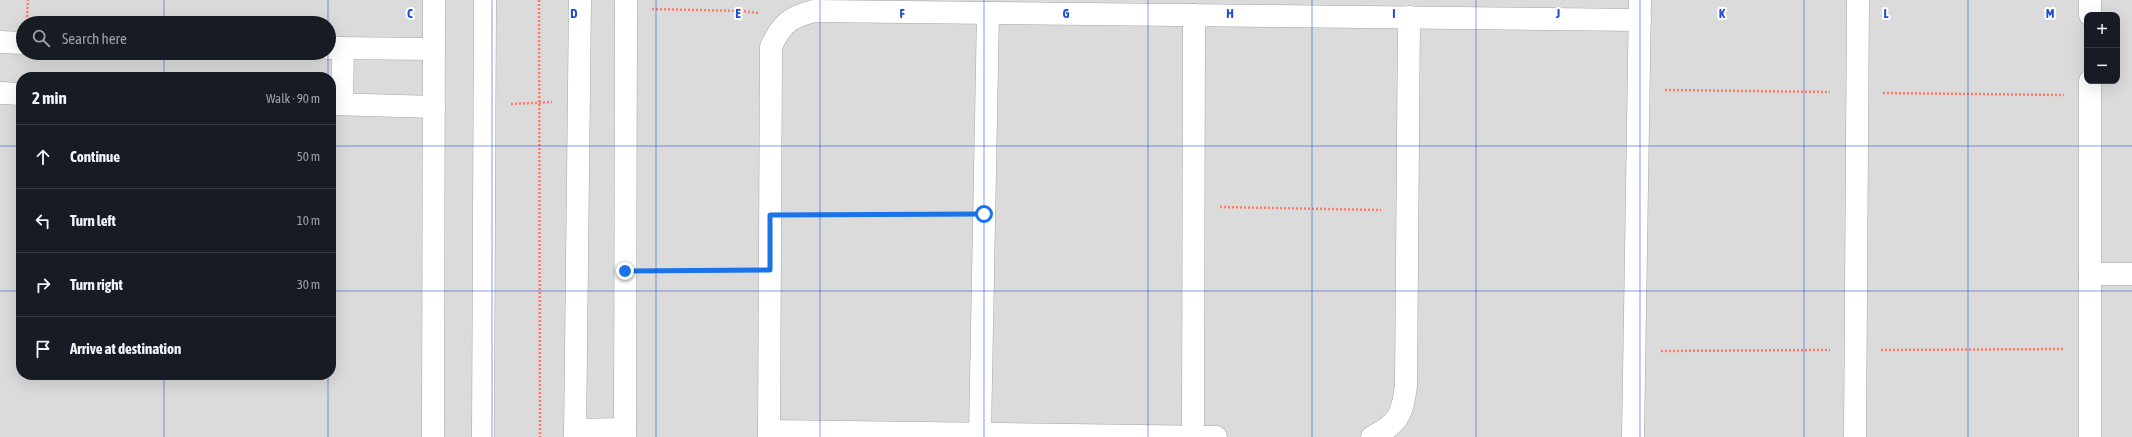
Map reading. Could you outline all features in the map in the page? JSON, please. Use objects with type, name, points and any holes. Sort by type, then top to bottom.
[{"type":"street","points":[[433,437],[434,0]]},
{"type":"street","points":[[483,437],[485,0]]},
{"type":"street","points":[[580,0],[575,433],[625,433],[626,4]]},
{"type":"street","points":[[1855,437],[1858,0]]},
{"type":"street","points":[[2090,0],[2090,12]]},
{"type":"street","points":[[1216,437],[980,434],[769,434],[771,47],[777,33],[787,22],[800,14],[814,11],[1409,17],[1640,10],[1633,437]]},
{"type":"street","points":[[980,434],[988,13]]},
{"type":"street","points":[[1193,437],[1194,15]]},
{"type":"street","points":[[1372,437],[1390,428],[1403,409],[1406,386],[1409,17]]},
{"type":"street","points":[[0,42],[16,43]]},
{"type":"street","points":[[434,49],[336,48],[337,104],[434,107]]},
{"type":"street","points":[[2090,84],[2090,437]]},
{"type":"street","points":[[0,93],[16,94]]},
{"type":"street","points":[[2090,274],[2132,274]]},
{"type":"path","points":[[27,16],[28,0]]},
{"type":"path","points":[[539,0],[540,437]]},
{"type":"path","points":[[626,4],[741,10],[764,14],[787,22]]},
{"type":"path","points":[[485,105],[579,101]]},
{"type":"path","points":[[1194,206],[1408,210]]},
{"type":"path","points":[[770,215],[984,214]]},
{"type":"path","points":[[625,271],[770,270]]},
{"type":"shaded area","points":[[0,0],[2132,0],[2132,437],[0,437]]},
{"type":"route","points":[[625,271],[770,270],[770,215],[984,214]]}]
